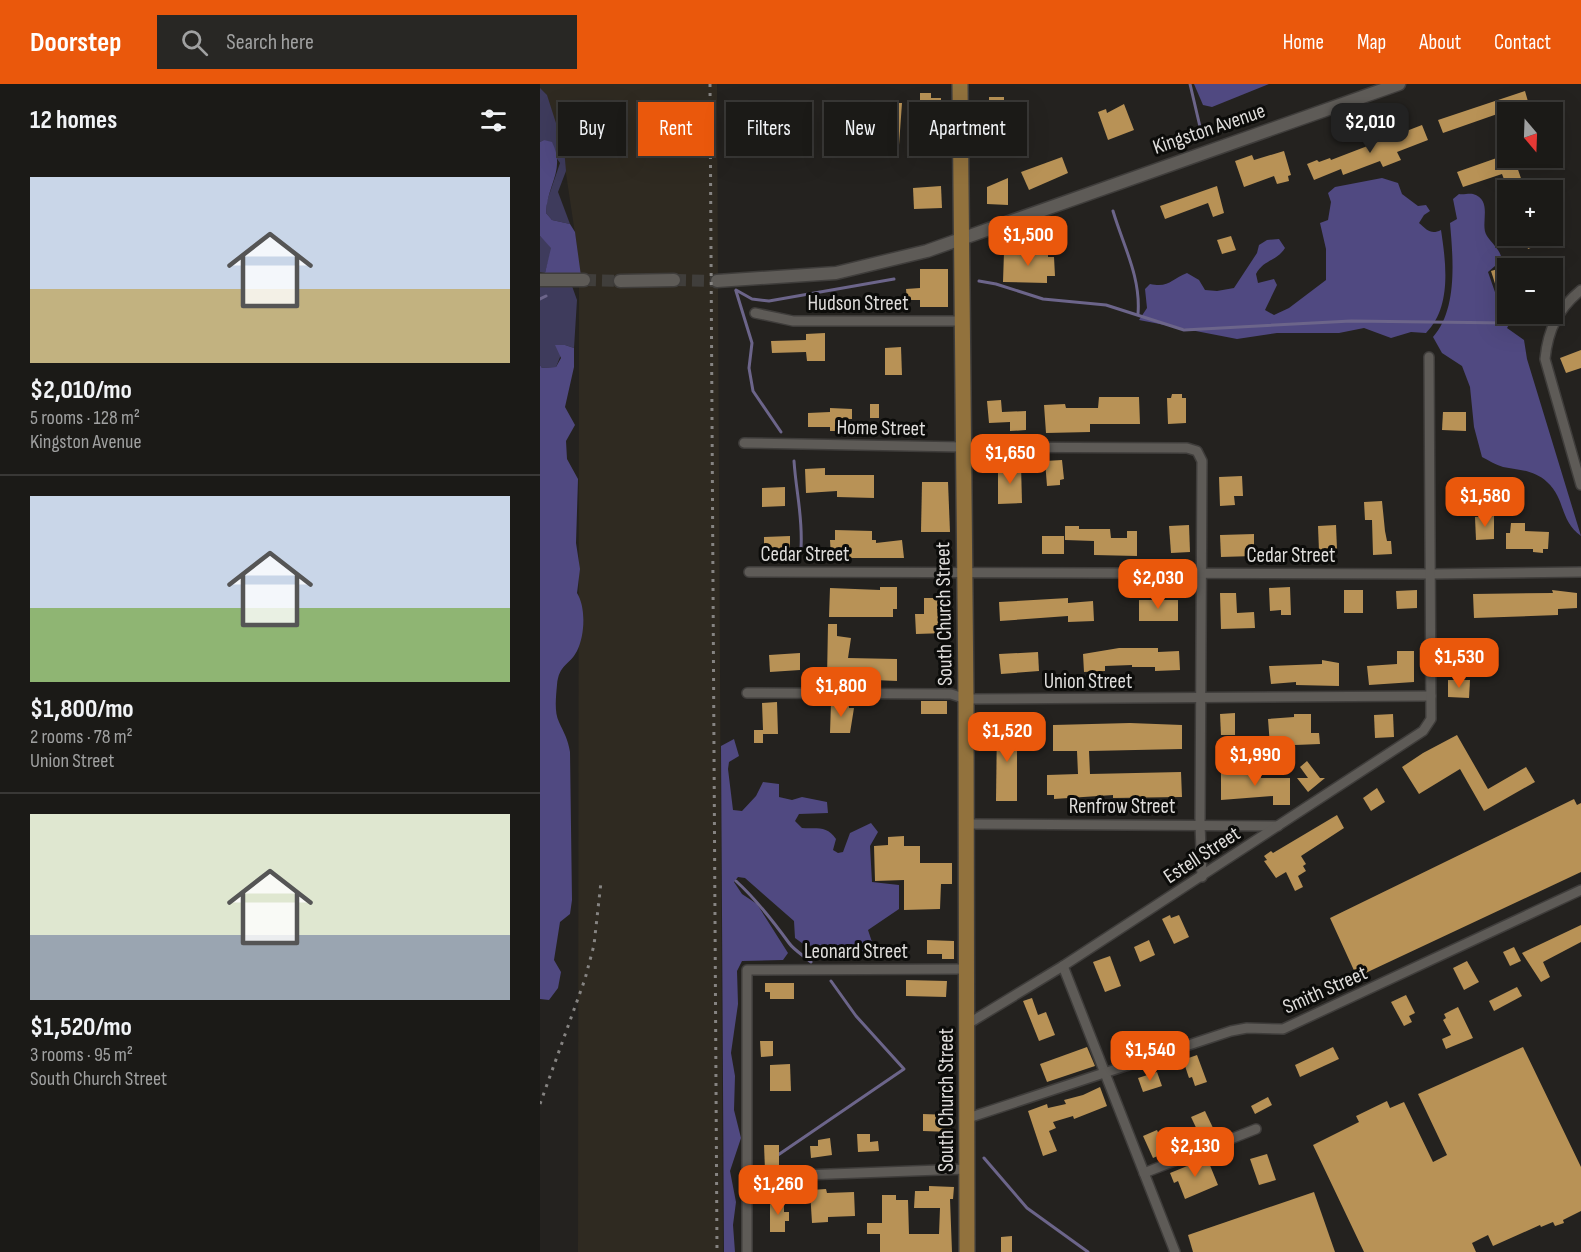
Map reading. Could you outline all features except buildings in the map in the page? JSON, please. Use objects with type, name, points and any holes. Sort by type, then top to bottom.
[{"type":"main road","name":"South Church Street","points":[[960,84],[966,699],[967,1252]]},
{"type":"street","name":"Kingston Avenue","points":[[717,281],[836,273],[927,252],[961,238],[1400,84]]},
{"type":"street","points":[[540,280],[584,280]]},
{"type":"street","points":[[620,281],[674,280]]},
{"type":"street","points":[[1581,290],[1555,318],[1547,339],[1545,359],[1581,485]]},
{"type":"street","name":"Hudson Street","points":[[755,313],[792,321],[962,321]]},
{"type":"street","name":"Estell Street","points":[[966,1025],[1202,877],[1423,731],[1431,719],[1429,357]]},
{"type":"street","name":"Home Street","points":[[744,443],[1187,448],[1197,451],[1202,461],[1200,572]]},
{"type":"street","name":"Cedar Street","points":[[749,572],[1431,574],[1581,572]]},
{"type":"street","points":[[1200,572],[1202,877]]},
{"type":"street","name":"Union Street","points":[[747,693],[951,694],[966,699],[1431,696]]},
{"type":"street","name":"Renfrow Street","points":[[966,824],[1279,826]]},
{"type":"street","name":"Smith Street","points":[[968,1118],[1230,1031],[1247,1028],[1283,1029],[1581,890]]},
{"type":"street","points":[[1063,966],[1172,1251]]},
{"type":"street","name":"Leonard Street","points":[[747,1177],[747,970],[966,969]]},
{"type":"street","points":[[1144,1173],[1256,1129]]},
{"type":"street","points":[[747,1252],[747,1177],[967,1169]]},
{"type":"shaded area","points":[[540,84],[717,84],[723,1252],[578,1252],[579,289],[577,247],[563,156],[626,156],[626,102],[558,102],[558,147],[540,148]]},
{"type":"shaded area","points":[[1194,84],[1269,84],[1212,107],[1203,105]]},
{"type":"shaded area","points":[[540,88],[547,95],[558,129],[558,156],[565,156],[566,171],[558,192],[570,224],[552,220],[546,213],[547,201],[560,163],[544,140],[540,142]]},
{"type":"shaded area","points":[[544,140],[552,142],[557,161],[546,213],[552,220],[570,224],[575,232],[581,276],[545,273],[551,248],[540,236],[540,142]]},
{"type":"shaded area","points":[[1382,178],[1398,183],[1402,194],[1418,206],[1426,205],[1430,211],[1419,223],[1422,226],[1432,232],[1441,230],[1445,270],[1443,298],[1440,311],[1426,333],[1411,332],[1391,338],[1364,328],[1339,333],[1277,333],[1237,339],[1139,320],[1147,308],[1145,289],[1150,284],[1166,284],[1187,273],[1199,280],[1205,290],[1217,291],[1234,288],[1257,253],[1259,245],[1267,240],[1279,239],[1285,248],[1278,256],[1262,266],[1256,274],[1258,283],[1274,279],[1277,285],[1265,310],[1274,315],[1289,308],[1326,280],[1326,249],[1320,223],[1328,220],[1331,202],[1328,193],[1335,187]]},
{"type":"shaded area","points":[[1459,194],[1473,194],[1479,197],[1485,207],[1485,231],[1502,258],[1497,258],[1497,264],[1488,272],[1497,295],[1497,324],[1509,324],[1507,328],[1524,340],[1527,359],[1581,536],[1569,523],[1553,489],[1542,478],[1526,471],[1500,466],[1482,457],[1474,427],[1470,387],[1462,366],[1442,353],[1433,337],[1447,312],[1450,298],[1453,267],[1450,223],[1457,219],[1453,199]]},
{"type":"shaded area","points":[[540,236],[552,248],[545,273],[540,272]]},
{"type":"shaded area","points":[[540,286],[572,286],[577,300],[574,348],[565,345],[556,367],[542,368],[540,365]]},
{"type":"shaded area","points":[[555,345],[574,348],[574,367],[565,407],[575,425],[566,441],[567,459],[578,479],[576,543],[580,569],[577,593],[582,606],[583,621],[580,644],[574,656],[560,673],[557,689],[556,714],[570,752],[572,900],[570,914],[560,922],[554,960],[561,972],[558,988],[549,1000],[540,999],[540,365],[542,368],[556,367],[561,358]]},
{"type":"shaded area","points":[[734,739],[739,756],[729,762],[728,769],[733,810],[742,811],[756,796],[763,782],[779,784],[779,797],[792,800],[802,797],[827,802],[828,813],[799,814],[795,821],[802,828],[829,832],[836,839],[833,850],[838,853],[843,852],[850,833],[871,823],[878,832],[870,846],[872,882],[899,885],[899,909],[868,930],[872,942],[879,945],[883,953],[826,954],[819,945],[806,946],[795,938],[794,921],[745,878],[738,877],[734,882],[742,894],[757,904],[788,953],[783,960],[742,961],[737,971],[738,1004],[731,1053],[735,1076],[734,1110],[741,1138],[730,1171],[736,1202],[733,1225],[735,1252],[724,1252],[721,746]]},
{"type":"waterway","points":[[1190,84],[1201,131]]},
{"type":"waterway","points":[[1113,211],[1134,274],[1138,314]]},
{"type":"waterway","points":[[736,290],[752,299],[769,301],[894,279]]},
{"type":"waterway","points":[[979,281],[1043,299],[1106,305],[1184,330],[1351,321],[1497,323]]},
{"type":"waterway","points":[[736,291],[752,343],[749,368],[753,391],[781,432]]},
{"type":"waterway","points":[[540,299],[546,296]]},
{"type":"waterway","points":[[794,461],[801,548]]},
{"type":"waterway","points":[[736,881],[764,911],[791,946],[811,962]]},
{"type":"waterway","points":[[778,1155],[904,1069],[856,1016],[831,981]]},
{"type":"waterway","points":[[984,1158],[1027,1208],[1088,1252]]},
{"type":"tunnel","points":[[584,280],[620,281]]},
{"type":"tunnel","points":[[674,280],[717,281]]},
{"type":"railway","points":[[710,84],[717,1252]]},
{"type":"railway","points":[[540,1104],[585,979],[594,945],[601,882]]}]
